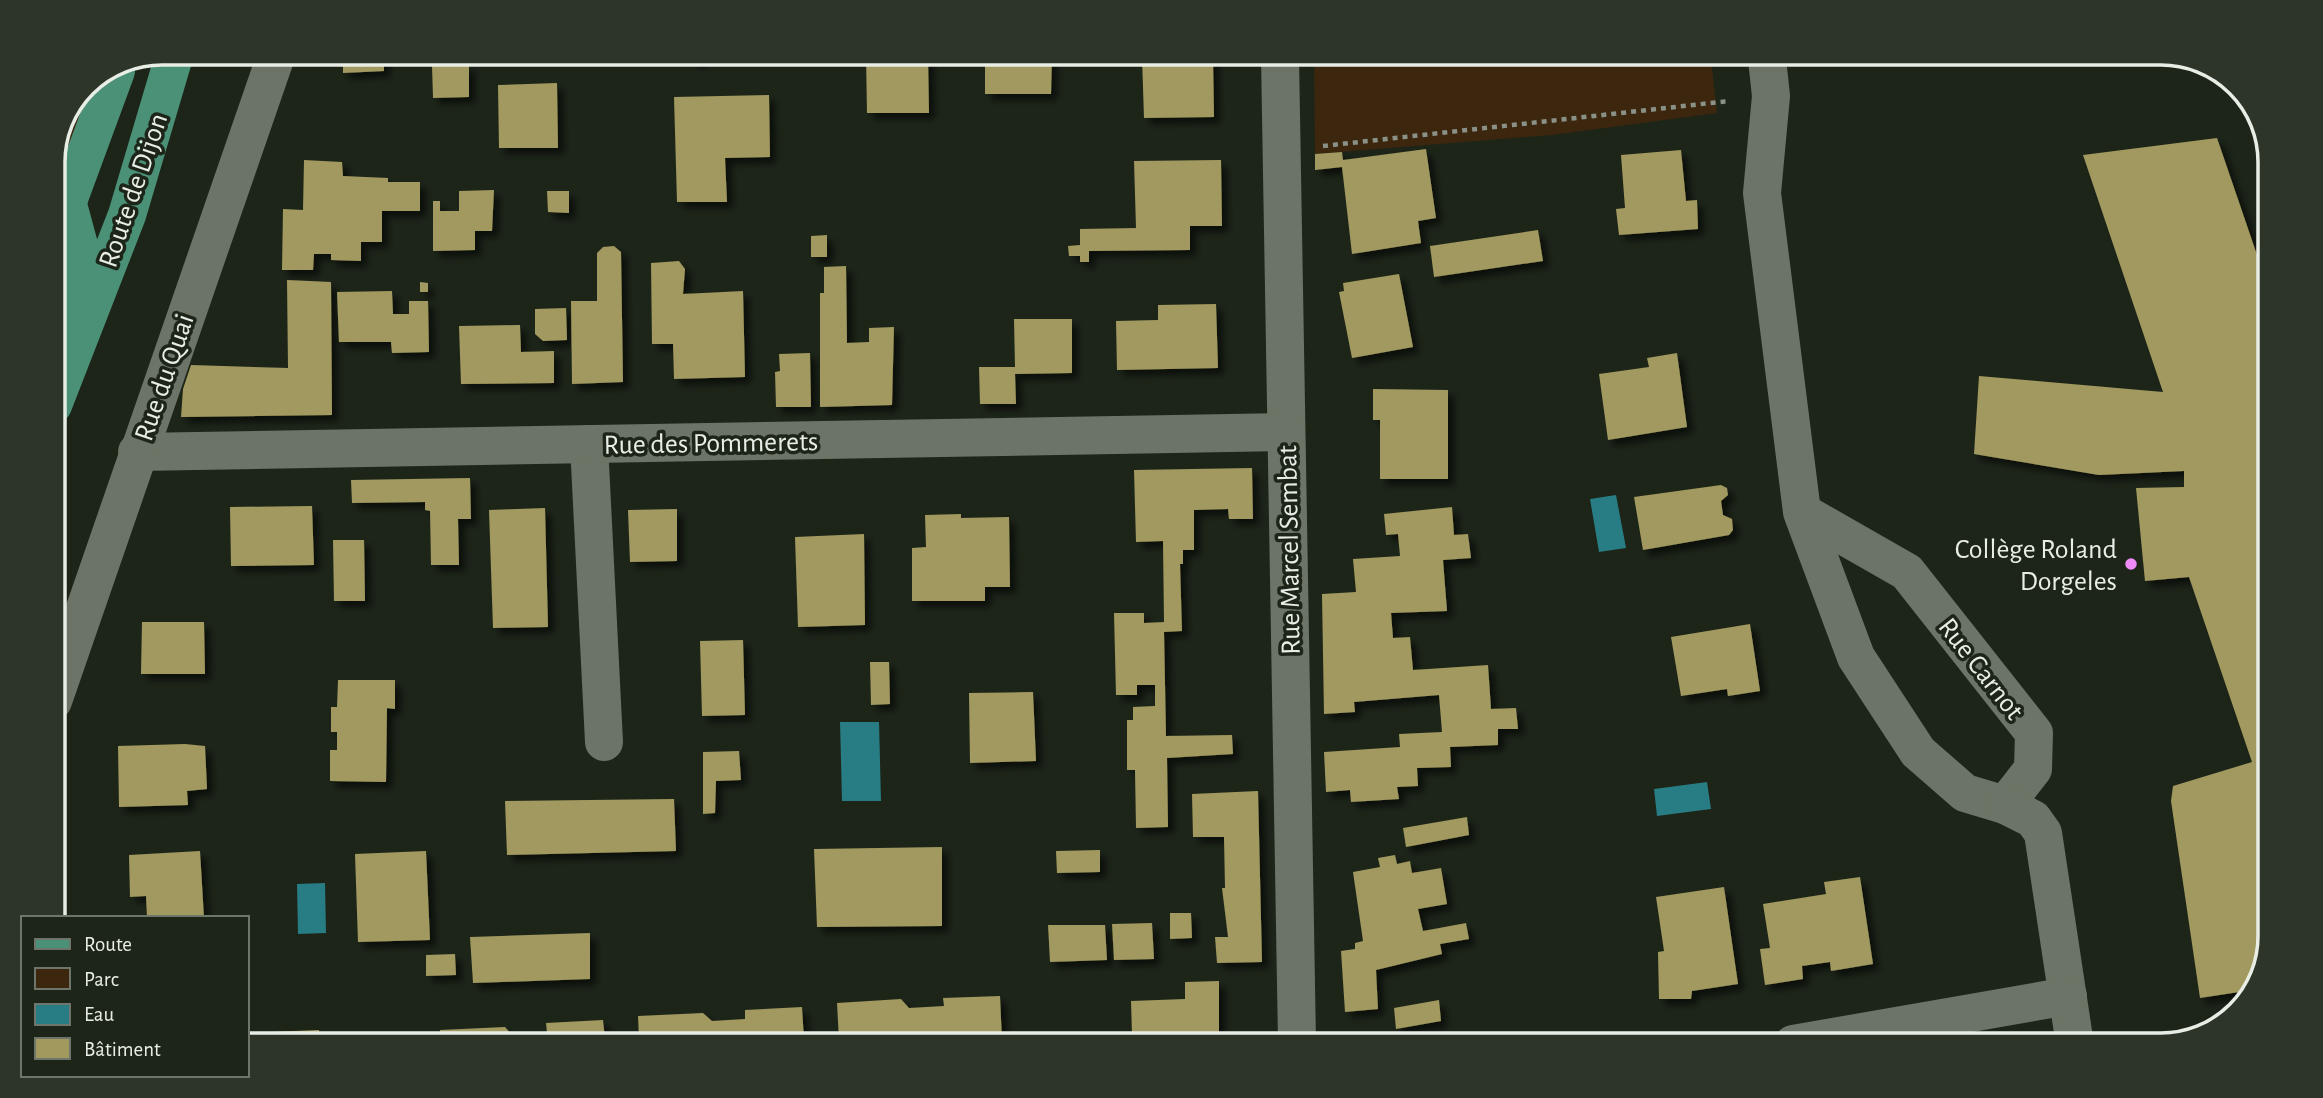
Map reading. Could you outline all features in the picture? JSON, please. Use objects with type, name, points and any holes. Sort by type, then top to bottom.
[{"type":"main road","name":"Route de Dijon","points":[[65,374],[127,215],[171,65]]},
{"type":"main road","name":"Route de Dijon","points":[[65,179],[113,78]]},
{"type":"main road","name":"Route de Dijon","points":[[65,200],[80,249],[84,325]]},
{"type":"street","name":"Rue du Quai","points":[[65,666],[136,452],[273,65]]},
{"type":"street","name":"Rue Marcel Sembat","points":[[1280,65],[1297,1033]]},
{"type":"street","points":[[1768,65],[1771,96],[1762,193],[1802,512],[1856,657],[1918,752],[1965,793],[2005,805],[2033,819],[2043,832],[2073,1033]]},
{"type":"street","name":"Rue des Pommerets","points":[[136,452],[1286,432]]},
{"type":"street","points":[[589,444],[604,742]]},
{"type":"street","name":"Rue Carnot","points":[[1802,512],[1907,572],[2034,733],[2033,769],[2005,805]]},
{"type":"street","points":[[1856,1033],[2068,996]]},
{"type":"path","points":[[1282,150],[1771,96]]},
{"type":"green space","points":[[1314,65],[1712,65],[1717,113],[1552,135],[1315,154]]},
{"type":"green space","points":[[92,95],[66,163],[68,137],[75,119]]},
{"type":"water","points":[[1616,495],[1626,548],[1599,552],[1590,499]]},
{"type":"water","points":[[840,722],[879,722],[881,801],[842,801]]},
{"type":"water","points":[[1707,782],[1711,809],[1657,816],[1654,789]]},
{"type":"water","points":[[325,883],[326,933],[298,934],[297,884]]},
{"type":"building","points":[[343,65],[384,65],[384,71],[343,73]]},
{"type":"building","points":[[469,65],[469,97],[433,98],[432,66]]},
{"type":"building","points":[[866,65],[928,65],[929,113],[867,113]]},
{"type":"building","points":[[985,65],[1052,65],[1051,94],[985,94]]},
{"type":"building","points":[[1142,65],[1213,65],[1214,117],[1144,118]]},
{"type":"building","points":[[557,83],[558,148],[499,148],[498,85]]},
{"type":"building","points":[[769,95],[770,157],[725,158],[727,202],[677,202],[674,97]]},
{"type":"building","points":[[2217,138],[2258,258],[2258,936],[2251,973],[2240,992],[2200,998],[2171,801],[2173,786],[2252,762],[2189,577],[2145,581],[2136,488],[2184,487],[2184,471],[2099,475],[1974,454],[1979,376],[2163,392],[2083,155]]},
{"type":"building","points":[[1426,149],[1436,218],[1418,221],[1421,243],[1352,254],[1342,167],[1315,170],[1315,154],[1342,152],[1343,160]]},
{"type":"building","points":[[1681,150],[1686,201],[1697,200],[1698,229],[1619,235],[1616,209],[1625,208],[1621,155]]},
{"type":"building","points":[[304,160],[342,162],[343,176],[388,178],[388,182],[420,182],[420,211],[382,211],[382,242],[361,242],[361,261],[331,260],[331,254],[314,254],[313,270],[282,270],[283,209],[303,210]]},
{"type":"building","points":[[1221,160],[1222,226],[1190,226],[1190,250],[1089,251],[1089,262],[1080,262],[1080,256],[1069,256],[1068,246],[1080,245],[1080,229],[1136,228],[1134,161]]},
{"type":"building","points":[[494,190],[492,231],[475,231],[475,250],[433,251],[433,201],[440,201],[440,211],[459,211],[459,191]]},
{"type":"building","points":[[547,191],[569,191],[569,213],[548,212]]},
{"type":"building","points":[[1538,230],[1543,261],[1434,277],[1430,246]]},
{"type":"building","points":[[827,235],[827,257],[811,257],[811,236]]},
{"type":"building","points":[[614,246],[621,252],[623,382],[572,384],[571,301],[597,301],[597,253],[603,247]]},
{"type":"building","points":[[679,261],[685,269],[683,294],[743,291],[745,377],[674,379],[673,344],[652,344],[651,263]]},
{"type":"building","points":[[846,266],[847,343],[869,342],[869,328],[894,327],[892,405],[820,407],[820,293],[824,293],[824,267]]},
{"type":"building","points":[[1399,274],[1413,347],[1352,358],[1339,292],[1344,291],[1343,283]]},
{"type":"building","points":[[287,280],[331,282],[332,415],[181,417],[183,389],[191,365],[288,368]]},
{"type":"building","points":[[420,282],[428,283],[428,292],[420,292]]},
{"type":"building","points":[[392,291],[393,314],[409,314],[409,301],[428,301],[429,352],[392,353],[391,342],[339,342],[337,292]]},
{"type":"building","points":[[1216,304],[1218,368],[1117,370],[1116,321],[1158,320],[1158,305]]},
{"type":"building","points":[[566,308],[567,340],[543,341],[535,334],[535,309]]},
{"type":"building","points":[[1014,319],[1072,319],[1072,373],[1015,374],[1016,404],[980,404],[979,367],[1015,367]]},
{"type":"building","points":[[520,325],[521,352],[554,351],[554,383],[461,384],[459,326]]},
{"type":"building","points":[[810,353],[811,407],[776,407],[775,372],[780,371],[779,354]]},
{"type":"building","points":[[1677,353],[1687,427],[1608,440],[1599,374],[1649,367],[1647,358]]},
{"type":"building","points":[[1373,389],[1448,390],[1448,479],[1380,479],[1380,420],[1373,420]]},
{"type":"building","points":[[1252,468],[1253,519],[1229,519],[1228,509],[1194,510],[1194,550],[1183,550],[1183,564],[1180,564],[1182,631],[1164,632],[1166,736],[1232,735],[1233,754],[1167,758],[1168,827],[1136,828],[1135,770],[1127,770],[1127,720],[1133,720],[1133,707],[1155,706],[1155,685],[1137,685],[1137,695],[1116,695],[1114,613],[1144,613],[1144,623],[1164,622],[1163,541],[1136,542],[1134,470]]},
{"type":"building","points":[[470,478],[471,519],[458,519],[459,565],[431,565],[430,511],[425,510],[425,502],[352,503],[351,480]]},
{"type":"building","points":[[1721,485],[1727,488],[1728,495],[1721,501],[1723,515],[1732,519],[1733,530],[1729,535],[1643,550],[1634,497]]},
{"type":"building","points":[[312,506],[314,565],[231,566],[230,507]]},
{"type":"building","points":[[1452,507],[1454,535],[1468,534],[1471,558],[1443,560],[1447,611],[1391,613],[1393,638],[1410,637],[1413,670],[1488,665],[1491,709],[1516,708],[1518,729],[1498,729],[1498,745],[1450,747],[1451,767],[1417,768],[1418,786],[1397,787],[1399,799],[1351,802],[1350,790],[1326,792],[1324,752],[1400,747],[1399,734],[1442,732],[1439,695],[1354,702],[1355,712],[1324,714],[1322,594],[1356,592],[1353,559],[1400,556],[1398,534],[1386,535],[1384,514]]},
{"type":"building","points":[[545,508],[548,627],[493,628],[489,510]]},
{"type":"building","points":[[677,509],[677,561],[630,562],[628,510]]},
{"type":"building","points":[[961,514],[961,518],[1009,517],[1010,587],[985,587],[985,601],[912,601],[912,548],[926,547],[925,515]]},
{"type":"building","points":[[864,534],[865,625],[798,627],[795,537]]},
{"type":"building","points":[[333,540],[364,540],[365,601],[334,601]]},
{"type":"building","points":[[142,622],[204,622],[205,674],[141,674]]},
{"type":"building","points":[[1750,624],[1760,691],[1728,696],[1727,689],[1681,696],[1671,637]]},
{"type":"building","points":[[743,640],[745,715],[702,716],[700,641]]},
{"type":"building","points":[[870,662],[889,662],[890,704],[871,705]]},
{"type":"building","points":[[338,680],[395,680],[395,709],[387,708],[386,782],[330,781],[330,750],[337,750],[337,732],[331,732],[331,707],[337,707]]},
{"type":"building","points":[[1033,692],[1036,761],[970,763],[969,693]]},
{"type":"building","points":[[118,746],[205,746],[207,789],[187,791],[188,805],[119,807]]},
{"type":"building","points":[[739,751],[741,780],[716,781],[715,813],[703,814],[703,752]]},
{"type":"building","points":[[1258,791],[1262,962],[1217,963],[1215,937],[1228,937],[1222,888],[1225,888],[1224,837],[1193,837],[1192,794]]},
{"type":"building","points":[[674,799],[676,851],[507,855],[505,801]]},
{"type":"building","points":[[1467,817],[1469,835],[1406,847],[1403,828]]},
{"type":"building","points":[[942,847],[942,926],[817,927],[814,849]]},
{"type":"building","points":[[1100,850],[1100,872],[1057,873],[1056,851]]},
{"type":"building","points":[[200,851],[204,916],[147,916],[146,896],[130,897],[129,855]]},
{"type":"building","points":[[426,851],[430,940],[358,942],[355,854]]},
{"type":"building","points":[[1395,855],[1397,864],[1410,861],[1412,873],[1441,868],[1447,904],[1418,909],[1423,931],[1466,923],[1469,939],[1440,944],[1442,954],[1376,970],[1378,1009],[1345,1012],[1341,951],[1355,949],[1355,943],[1363,941],[1353,872],[1380,867],[1378,858]]},
{"type":"building","points":[[1860,877],[1873,964],[1831,971],[1830,962],[1802,966],[1803,979],[1765,985],[1760,949],[1770,948],[1763,904],[1826,894],[1824,882]]},
{"type":"building","points":[[1724,887],[1738,984],[1692,991],[1691,999],[1659,999],[1658,952],[1664,951],[1656,897]]},
{"type":"building","points":[[1170,913],[1191,913],[1192,938],[1170,939]]},
{"type":"building","points":[[1152,923],[1154,959],[1114,960],[1112,924]]},
{"type":"building","points":[[1048,925],[1105,925],[1107,960],[1050,962]]},
{"type":"building","points":[[590,933],[590,979],[473,983],[470,937]]},
{"type":"building","points":[[455,954],[456,975],[426,976],[426,955]]},
{"type":"building","points":[[1219,981],[1219,1032],[1132,1033],[1131,1001],[1185,999],[1185,982]]},
{"type":"building","points":[[1000,996],[1002,1033],[839,1033],[837,1003],[901,999],[909,1008],[944,1006],[943,998]]},
{"type":"building","points":[[1439,1000],[1441,1021],[1396,1029],[1394,1008]]},
{"type":"building","points":[[802,1007],[804,1033],[639,1033],[638,1016],[703,1013],[712,1021],[745,1019],[745,1010]]},
{"type":"building","points":[[603,1020],[604,1033],[547,1033],[546,1023]]},
{"type":"building","points":[[505,1027],[510,1033],[440,1033],[440,1030]]},
{"type":"building","points":[[319,1030],[319,1033],[248,1033]]},
{"type":"place","name":"Collège Roland Dorgeles","points":[[2131,564]]}]
